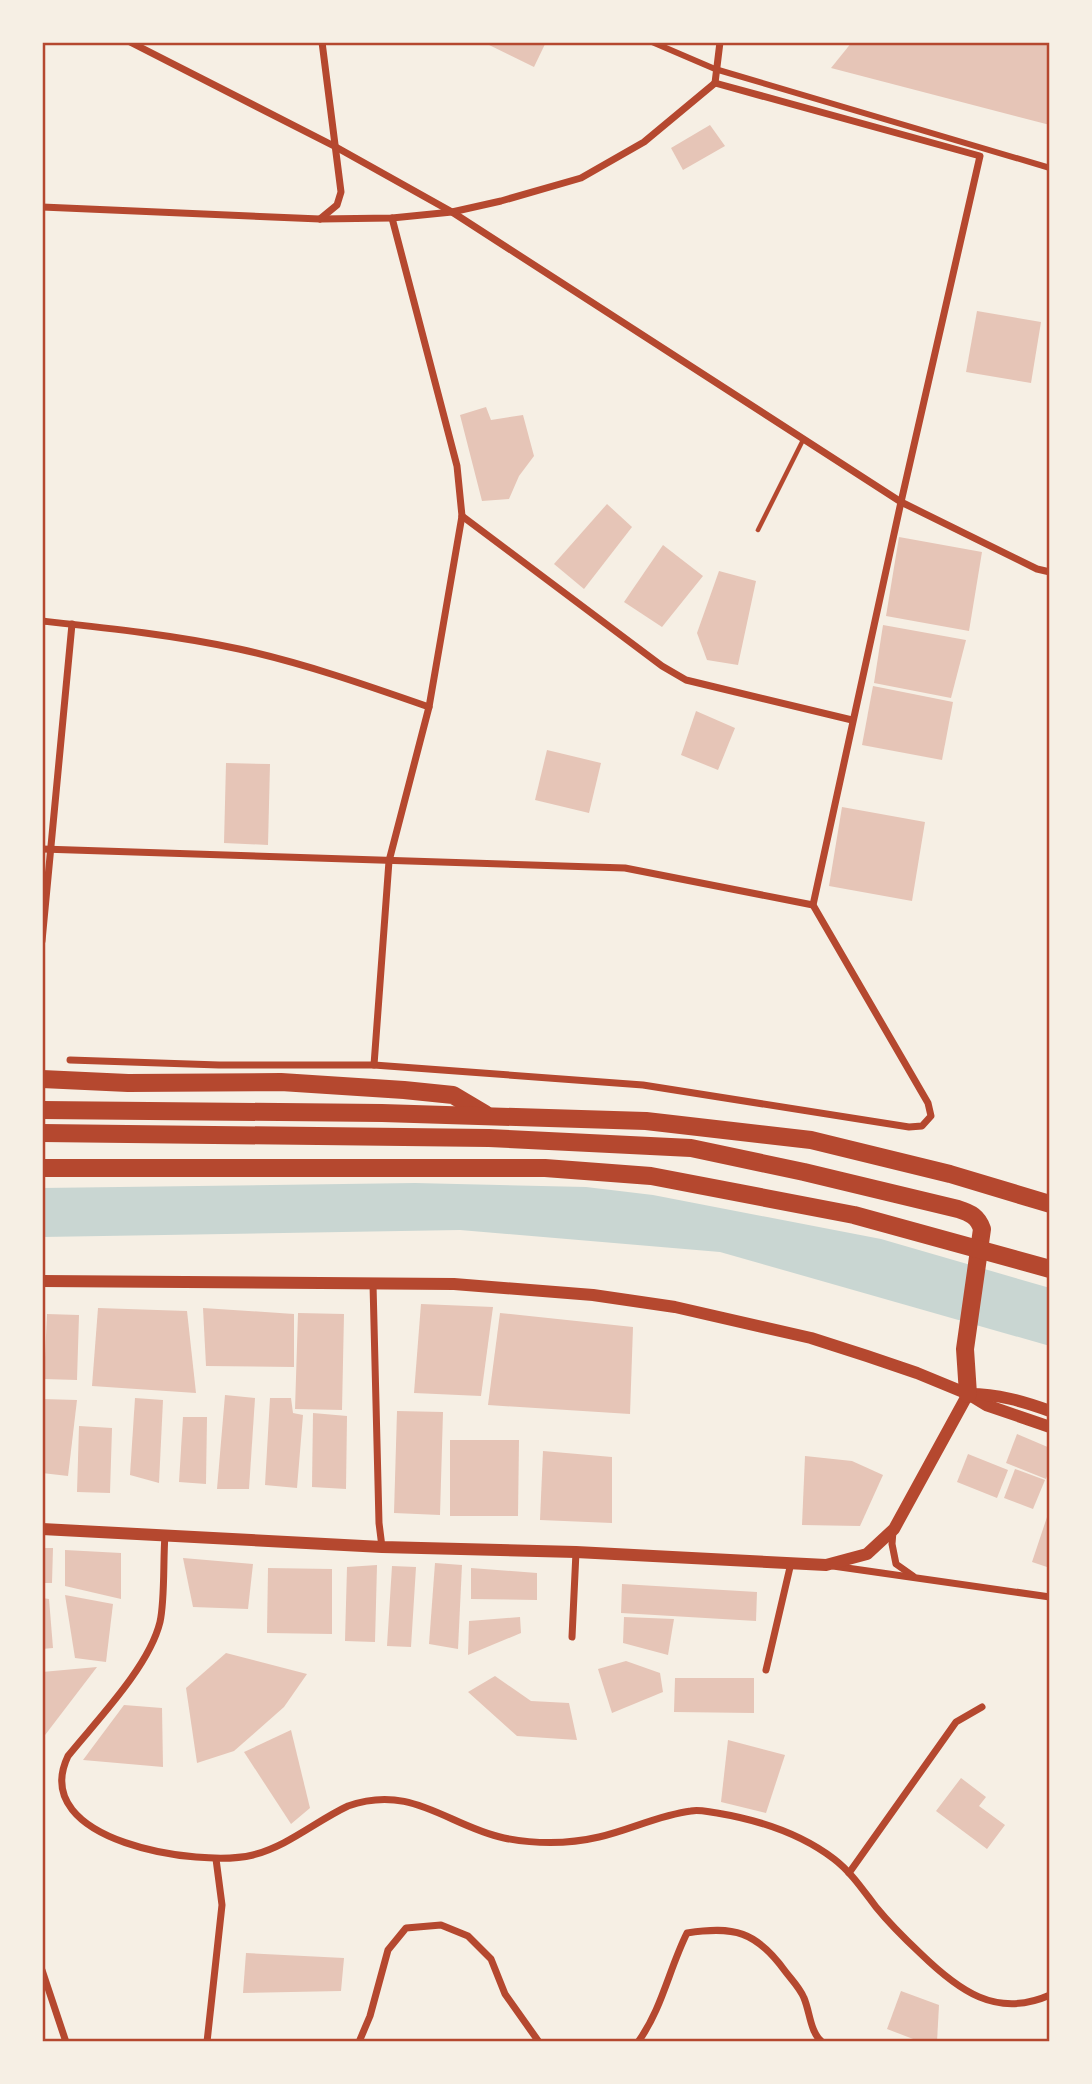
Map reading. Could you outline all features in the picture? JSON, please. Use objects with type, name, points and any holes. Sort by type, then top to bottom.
[{"type":"highway","points":[[42,1079],[128,1083],[281,1082],[404,1090],[453,1096],[488,1116]]},
{"type":"highway","points":[[42,1111],[488,1116],[646,1121],[811,1140],[950,1174],[1050,1204]]},
{"type":"highway","points":[[42,1133],[489,1138],[691,1148],[970,1212],[979,1220],[982,1230],[965,1349],[968,1394]]},
{"type":"highway","points":[[42,1168],[545,1168],[651,1176],[855,1214],[1050,1269]]},
{"type":"street","points":[[130,42],[334,146],[452,212],[901,502],[1037,569],[1050,572]]},
{"type":"street","points":[[320,219],[341,200],[322,42]]},
{"type":"street","points":[[652,42],[715,69],[1050,168]]},
{"type":"street","points":[[715,83],[720,42]]},
{"type":"street","points":[[70,1060],[219,1065],[374,1065],[643,1085],[909,1127],[922,1126],[931,1116],[928,1102],[813,905],[852,720],[980,156],[715,83]]},
{"type":"street","points":[[42,207],[320,219],[392,218],[452,212],[581,178],[644,142],[715,83]]},
{"type":"street","points":[[374,1065],[389,861],[429,707],[462,516],[457,466],[392,218]]},
{"type":"street","points":[[462,516],[662,666],[686,680],[852,720]]},
{"type":"street","points":[[42,621],[132,631],[239,649],[346,678],[429,707]]},
{"type":"street","points":[[42,941],[72,624]]},
{"type":"street","points":[[42,849],[625,869],[813,905]]},
{"type":"street","points":[[42,1281],[454,1284],[593,1295],[675,1307],[811,1338],[917,1373],[968,1394],[986,1405],[1050,1427]]},
{"type":"street","points":[[373,1284],[379,1523],[382,1547]]},
{"type":"street","points":[[968,1394],[1013,1398],[1050,1410]]},
{"type":"street","points":[[825,1565],[867,1554],[894,1530],[968,1394]]},
{"type":"street","points":[[42,1530],[825,1565],[1050,1597]]},
{"type":"street","points":[[894,1530],[892,1544],[896,1564],[903,1571],[920,1579]]},
{"type":"street","points":[[165,1535],[160,1621],[150,1646],[132,1675],[68,1756],[63,1767],[61,1788],[64,1796],[78,1815],[107,1837],[168,1853],[216,1858],[251,1856],[275,1848],[330,1814],[359,1802],[395,1800],[419,1804],[503,1838],[539,1842],[569,1842],[600,1837],[672,1814],[704,1811],[751,1820],[797,1836],[835,1859],[900,1933],[956,1985],[996,2003],[1031,2003],[1050,1995]]},
{"type":"street","points":[[572,1637],[576,1552]]},
{"type":"street","points":[[766,1670],[791,1563]]},
{"type":"street","points":[[849,1873],[956,1722],[982,1707]]},
{"type":"street","points":[[207,2042],[222,1905],[216,1858]]},
{"type":"street","points":[[359,2042],[370,2016],[388,1950],[406,1928],[441,1925],[468,1937],[491,1959],[505,1994],[540,2042]]},
{"type":"street","points":[[638,2042],[649,2027],[687,1933],[714,1929],[741,1932],[770,1951],[803,1996],[816,2037],[822,2042]]},
{"type":"street","points":[[42,1970],[66,2042]]},
{"type":"lane","points":[[758,530],[803,439]]},
{"type":"shaded area","points":[[415,1183],[586,1187],[653,1195],[881,1239],[1050,1288],[1050,1346],[720,1252],[460,1230],[42,1237],[42,1188]]},
{"type":"building","points":[[483,42],[546,42],[534,67]]},
{"type":"building","points":[[852,42],[1050,42],[1050,125],[831,68]]},
{"type":"building","points":[[710,125],[725,146],[683,170],[671,148]]},
{"type":"building","points":[[977,311],[1041,322],[1031,383],[966,372]]},
{"type":"building","points":[[486,407],[491,420],[523,415],[534,456],[519,476],[509,499],[482,501],[460,415]]},
{"type":"building","points":[[607,504],[632,527],[584,589],[554,564]]},
{"type":"building","points":[[899,537],[982,552],[969,631],[886,616]]},
{"type":"building","points":[[663,545],[703,576],[662,627],[624,602]]},
{"type":"building","points":[[719,571],[756,581],[738,665],[707,660],[697,633]]},
{"type":"building","points":[[883,625],[966,640],[951,698],[874,683]]},
{"type":"building","points":[[873,686],[953,702],[942,760],[862,745]]},
{"type":"building","points":[[696,711],[735,728],[718,770],[681,755]]},
{"type":"building","points":[[547,750],[601,763],[589,813],[535,800]]},
{"type":"building","points":[[226,763],[270,764],[268,845],[224,843]]},
{"type":"building","points":[[842,807],[925,822],[912,901],[829,886]]},
{"type":"building","points":[[421,1304],[493,1307],[481,1396],[414,1393]]},
{"type":"building","points":[[98,1308],[187,1311],[196,1393],[92,1386]]},
{"type":"building","points":[[203,1308],[294,1314],[294,1367],[206,1366]]},
{"type":"building","points":[[298,1313],[344,1314],[342,1410],[295,1409]]},
{"type":"building","points":[[500,1313],[633,1327],[630,1414],[488,1405]]},
{"type":"building","points":[[47,1314],[79,1315],[77,1380],[44,1379]]},
{"type":"building","points":[[225,1395],[255,1398],[249,1489],[217,1489]]},
{"type":"building","points":[[135,1398],[163,1400],[159,1483],[130,1475]]},
{"type":"building","points":[[270,1398],[291,1398],[293,1413],[303,1415],[297,1488],[265,1485]]},
{"type":"building","points":[[42,1399],[77,1400],[68,1476],[42,1473]]},
{"type":"building","points":[[397,1411],[443,1412],[440,1515],[394,1513]]},
{"type":"building","points":[[313,1413],[347,1416],[346,1489],[312,1487]]},
{"type":"building","points":[[183,1417],[207,1417],[206,1484],[179,1482]]},
{"type":"building","points":[[79,1426],[112,1428],[110,1493],[77,1492]]},
{"type":"building","points":[[1017,1434],[1050,1448],[1050,1468],[1046,1479],[1006,1463]]},
{"type":"building","points":[[450,1440],[519,1440],[518,1516],[450,1516]]},
{"type":"building","points":[[543,1451],[612,1457],[612,1523],[540,1520]]},
{"type":"building","points":[[968,1454],[1008,1470],[997,1498],[957,1482]]},
{"type":"building","points":[[805,1456],[852,1461],[883,1475],[860,1526],[802,1525]]},
{"type":"building","points":[[1015,1469],[1045,1480],[1033,1509],[1004,1498]]},
{"type":"building","points":[[1050,1508],[1050,1568],[1032,1562]]},
{"type":"building","points":[[42,1548],[53,1548],[52,1583],[42,1583]]},
{"type":"building","points":[[65,1550],[121,1553],[121,1599],[65,1586]]},
{"type":"building","points":[[183,1558],[253,1564],[248,1609],[193,1607]]},
{"type":"building","points":[[435,1563],[462,1565],[458,1649],[429,1644]]},
{"type":"building","points":[[377,1565],[375,1642],[345,1641],[347,1567]]},
{"type":"building","points":[[392,1566],[416,1567],[411,1647],[387,1646]]},
{"type":"building","points":[[268,1568],[332,1569],[332,1634],[267,1633]]},
{"type":"building","points":[[471,1568],[537,1573],[537,1600],[471,1599]]},
{"type":"building","points":[[622,1584],[757,1592],[756,1621],[621,1613]]},
{"type":"building","points":[[65,1595],[113,1604],[106,1662],[75,1658]]},
{"type":"building","points":[[42,1598],[49,1599],[53,1648],[42,1649]]},
{"type":"building","points":[[520,1617],[521,1633],[468,1655],[469,1621]]},
{"type":"building","points":[[624,1617],[674,1619],[668,1655],[623,1643]]},
{"type":"building","points":[[226,1653],[307,1674],[284,1707],[234,1751],[197,1763],[186,1688]]},
{"type":"building","points":[[626,1661],[660,1673],[663,1692],[612,1713],[598,1669]]},
{"type":"building","points":[[97,1667],[42,1739],[42,1672]]},
{"type":"building","points":[[495,1676],[531,1701],[569,1703],[577,1740],[517,1736],[468,1692]]},
{"type":"building","points":[[675,1678],[754,1678],[754,1713],[674,1712]]},
{"type":"building","points":[[124,1705],[162,1708],[163,1767],[83,1760]]},
{"type":"building","points":[[291,1730],[310,1808],[291,1824],[244,1752]]},
{"type":"building","points":[[728,1740],[785,1755],[766,1813],[721,1802]]},
{"type":"building","points":[[961,1778],[986,1797],[979,1806],[1005,1825],[987,1849],[936,1811]]},
{"type":"building","points":[[246,1953],[344,1958],[341,1991],[243,1993]]},
{"type":"building","points":[[901,1991],[939,2005],[937,2042],[921,2042],[887,2029]]}]
